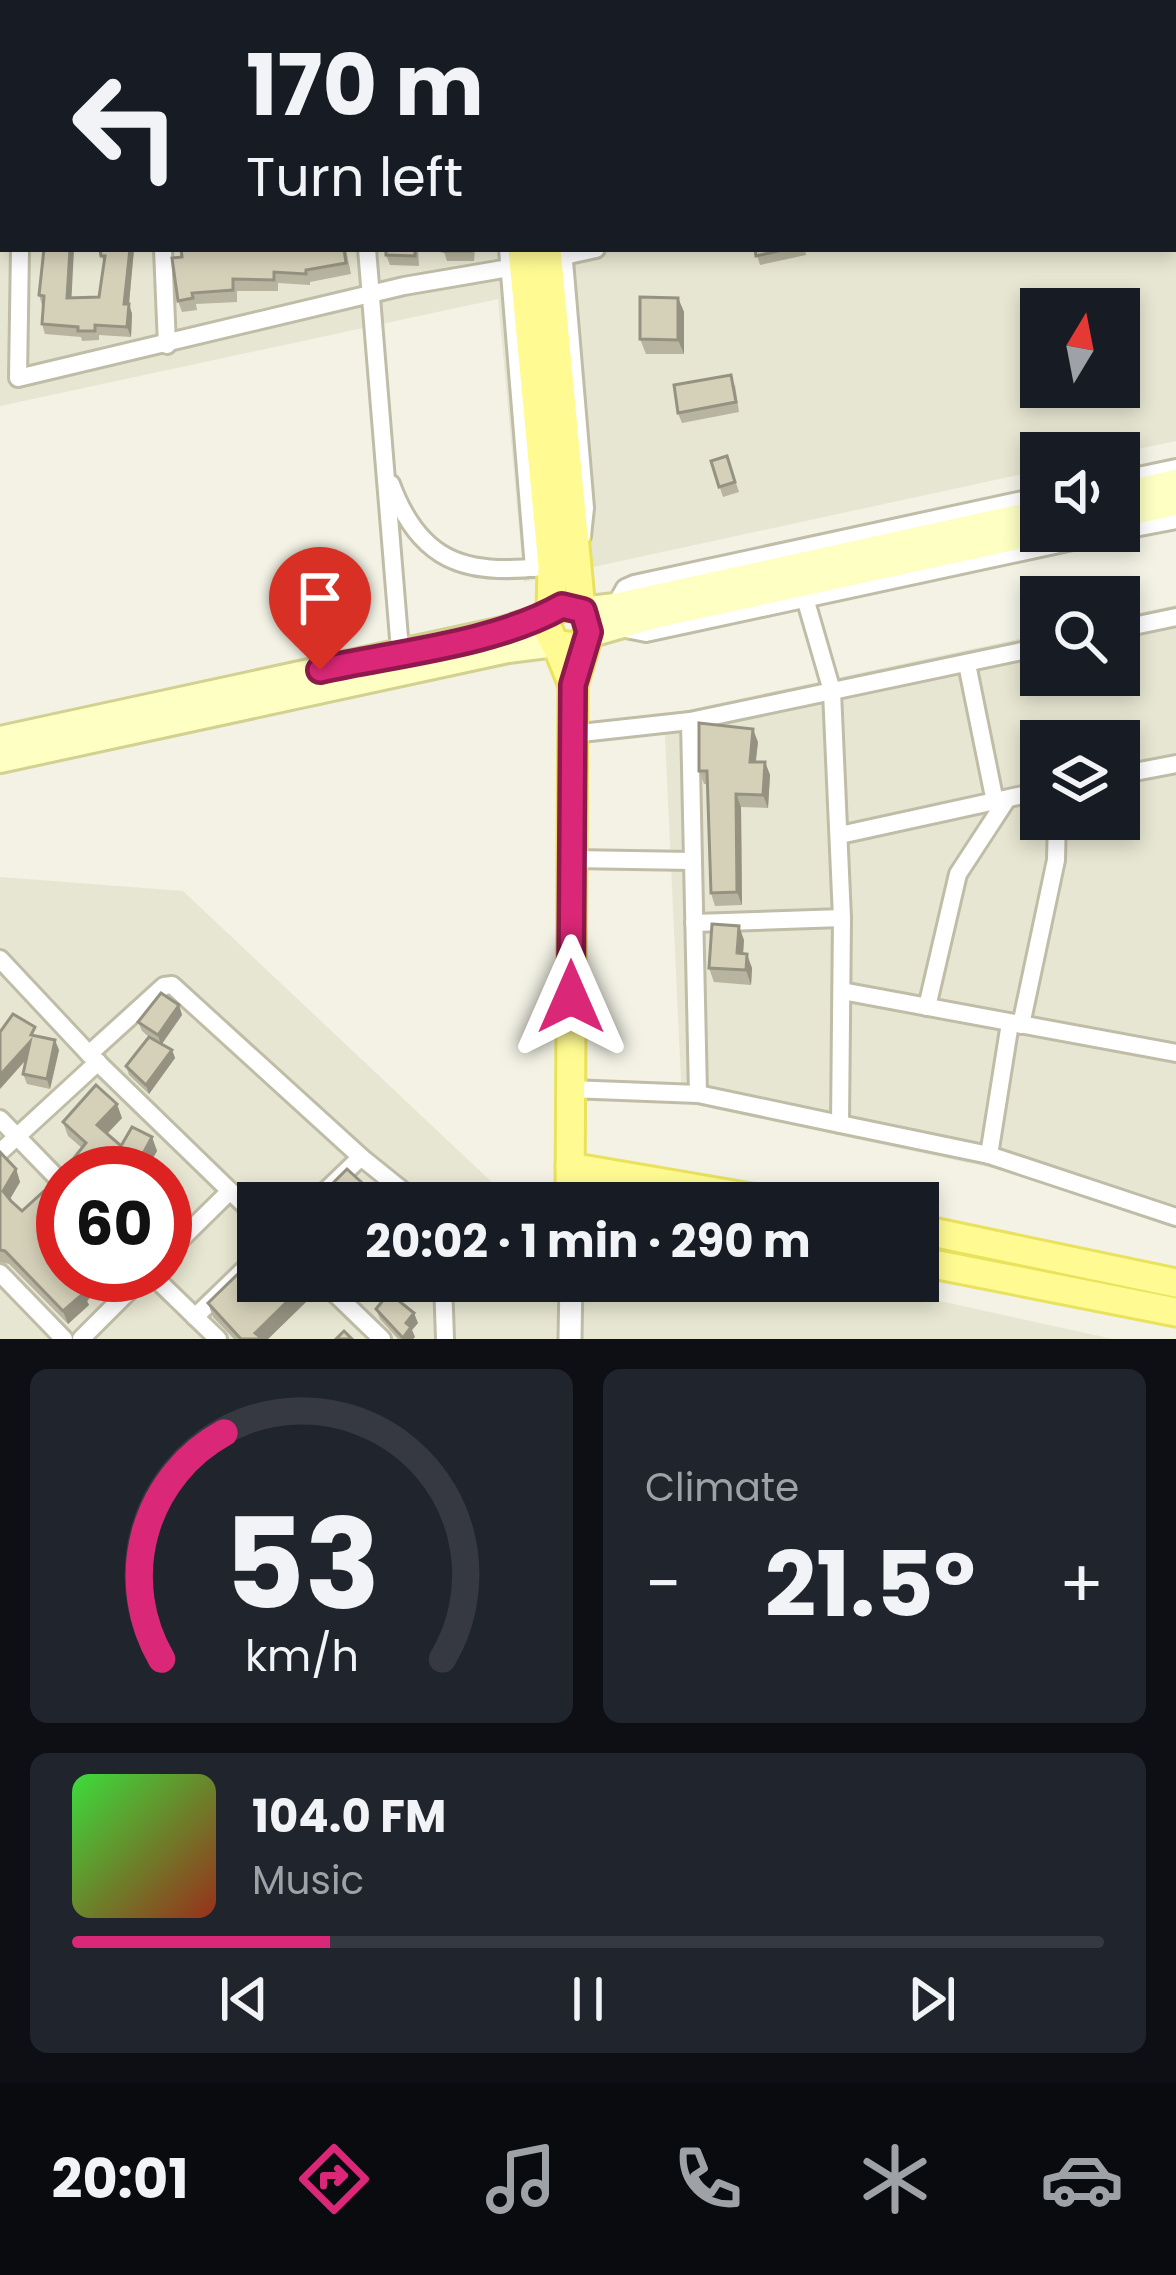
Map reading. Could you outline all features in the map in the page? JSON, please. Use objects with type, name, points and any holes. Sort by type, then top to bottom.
[{"type":"main road","points":[[558,252],[572,544],[597,623],[573,685],[570,1182]]},
{"type":"main road","points":[[516,259],[550,614],[547,633],[573,685]]},
{"type":"main road","points":[[1140,490],[1176,482]]},
{"type":"main road","points":[[1140,511],[1176,503]]},
{"type":"main road","points":[[0,760],[485,655],[556,645],[575,647],[597,623],[1020,517]]},
{"type":"main road","points":[[0,739],[503,630],[562,606],[597,623],[1020,536]]},
{"type":"main road","points":[[570,1167],[657,1182]]},
{"type":"main road","points":[[939,1233],[1176,1283]]},
{"type":"main road","points":[[939,1265],[1176,1312]]},
{"type":"street","points":[[1176,5],[1176,32]]},
{"type":"street","points":[[20,252],[9,378],[167,345],[516,259]]},
{"type":"street","points":[[164,252],[167,345]]},
{"type":"street","points":[[367,252],[399,638]]},
{"type":"street","points":[[1140,476],[1176,469]]},
{"type":"street","points":[[387,472],[416,532],[434,552],[464,564],[543,567]]},
{"type":"street","points":[[1020,501],[634,584],[597,623],[646,633],[1021,552]]},
{"type":"street","points":[[1140,527],[1176,520]]},
{"type":"street","points":[[805,598],[832,691],[842,918],[840,1124]]},
{"type":"street","points":[[1140,624],[1176,616]]},
{"type":"street","points":[[572,734],[690,722],[1020,652]]},
{"type":"street","points":[[926,1007],[958,874],[1001,801],[967,664]]},
{"type":"street","points":[[690,722],[698,1094]]},
{"type":"street","points":[[1140,771],[1176,764]]},
{"type":"street","points":[[840,835],[1020,796]]},
{"type":"street","points":[[989,1155],[1056,860],[1056,840]]},
{"type":"street","points":[[572,859],[692,861]]},
{"type":"street","points":[[694,923],[842,918]]},
{"type":"street","points":[[0,959],[93,1058],[237,1198]]},
{"type":"street","points":[[0,1152],[164,986],[172,985],[394,1182]]},
{"type":"street","points":[[842,991],[1176,1053]]},
{"type":"street","points":[[570,1089],[698,1094],[989,1155],[1176,1217]]},
{"type":"street","points":[[0,1119],[36,1156]]},
{"type":"street","points":[[335,1182],[361,1157]]},
{"type":"street","points":[[192,1228],[230,1191]]},
{"type":"street","points":[[0,1273],[64,1339]]},
{"type":"street","points":[[195,1317],[237,1276]]},
{"type":"street","points":[[81,1339],[120,1302]]},
{"type":"street","points":[[178,1302],[218,1339]]},
{"type":"street","points":[[344,1302],[382,1339]]},
{"type":"street","points":[[444,1302],[445,1339]]},
{"type":"street","points":[[570,1339],[571,1302]]},
{"type":"shaded area","points":[[0,252],[1176,252],[1176,441],[1140,449],[1140,432],[1020,432],[1020,475],[524,582],[498,299],[0,406]]},
{"type":"shaded area","points":[[1176,605],[1176,1207],[682,1102],[664,715],[1020,639],[1020,696],[1140,696],[1140,613]]},
{"type":"shaded area","points":[[0,877],[183,891],[492,1182],[237,1182],[237,1302],[939,1301],[1113,1339],[0,1339]]},
{"type":"building","points":[[44,252],[70,252],[67,298],[99,297],[105,256],[100,252],[130,252],[124,304],[129,304],[127,327],[95,325],[95,331],[78,331],[78,327],[42,324],[44,296],[39,295]]},
{"type":"building","points":[[181,252],[344,252],[346,263],[306,270],[306,274],[274,272],[274,280],[233,279],[233,290],[192,293],[193,298],[178,301],[172,258],[182,257]]},
{"type":"building","points":[[386,252],[415,252],[415,256]]},
{"type":"building","points":[[640,297],[678,298],[678,340],[640,339]]},
{"type":"building","points":[[731,375],[736,402],[678,413],[674,385]]},
{"type":"building","points":[[727,456],[735,482],[719,487],[711,461]]},
{"type":"building","points":[[699,723],[753,729],[750,762],[765,762],[763,795],[736,794],[737,892],[711,893],[707,771],[699,771]]},
{"type":"building","points":[[712,924],[739,926],[737,953],[747,954],[746,970],[709,968]]},
{"type":"building","points":[[161,993],[179,1005],[158,1035],[138,1022]]},
{"type":"building","points":[[13,1014],[35,1027],[31,1035],[55,1040],[47,1079],[23,1074],[30,1042],[0,1075],[0,1032]]},
{"type":"building","points":[[149,1037],[172,1050],[146,1085],[126,1066]]},
{"type":"building","points":[[96,1085],[117,1104],[97,1125],[121,1146],[84,1146],[86,1143],[63,1122]]},
{"type":"building","points":[[132,1127],[152,1137],[147,1146],[121,1146]]},
{"type":"building","points":[[0,1152],[16,1169],[3,1191],[22,1211],[36,1198],[36,1283],[0,1250]]},
{"type":"building","points":[[347,1169],[361,1182],[334,1182]]},
{"type":"building","points":[[237,1275],[237,1302],[287,1302],[255,1333],[263,1339],[241,1339],[208,1303]]},
{"type":"building","points":[[382,1302],[400,1302],[414,1313],[403,1338],[376,1309]]},
{"type":"route","points":[[320,670],[503,630],[562,606],[583,611],[589,632],[573,685],[571,997]]}]
